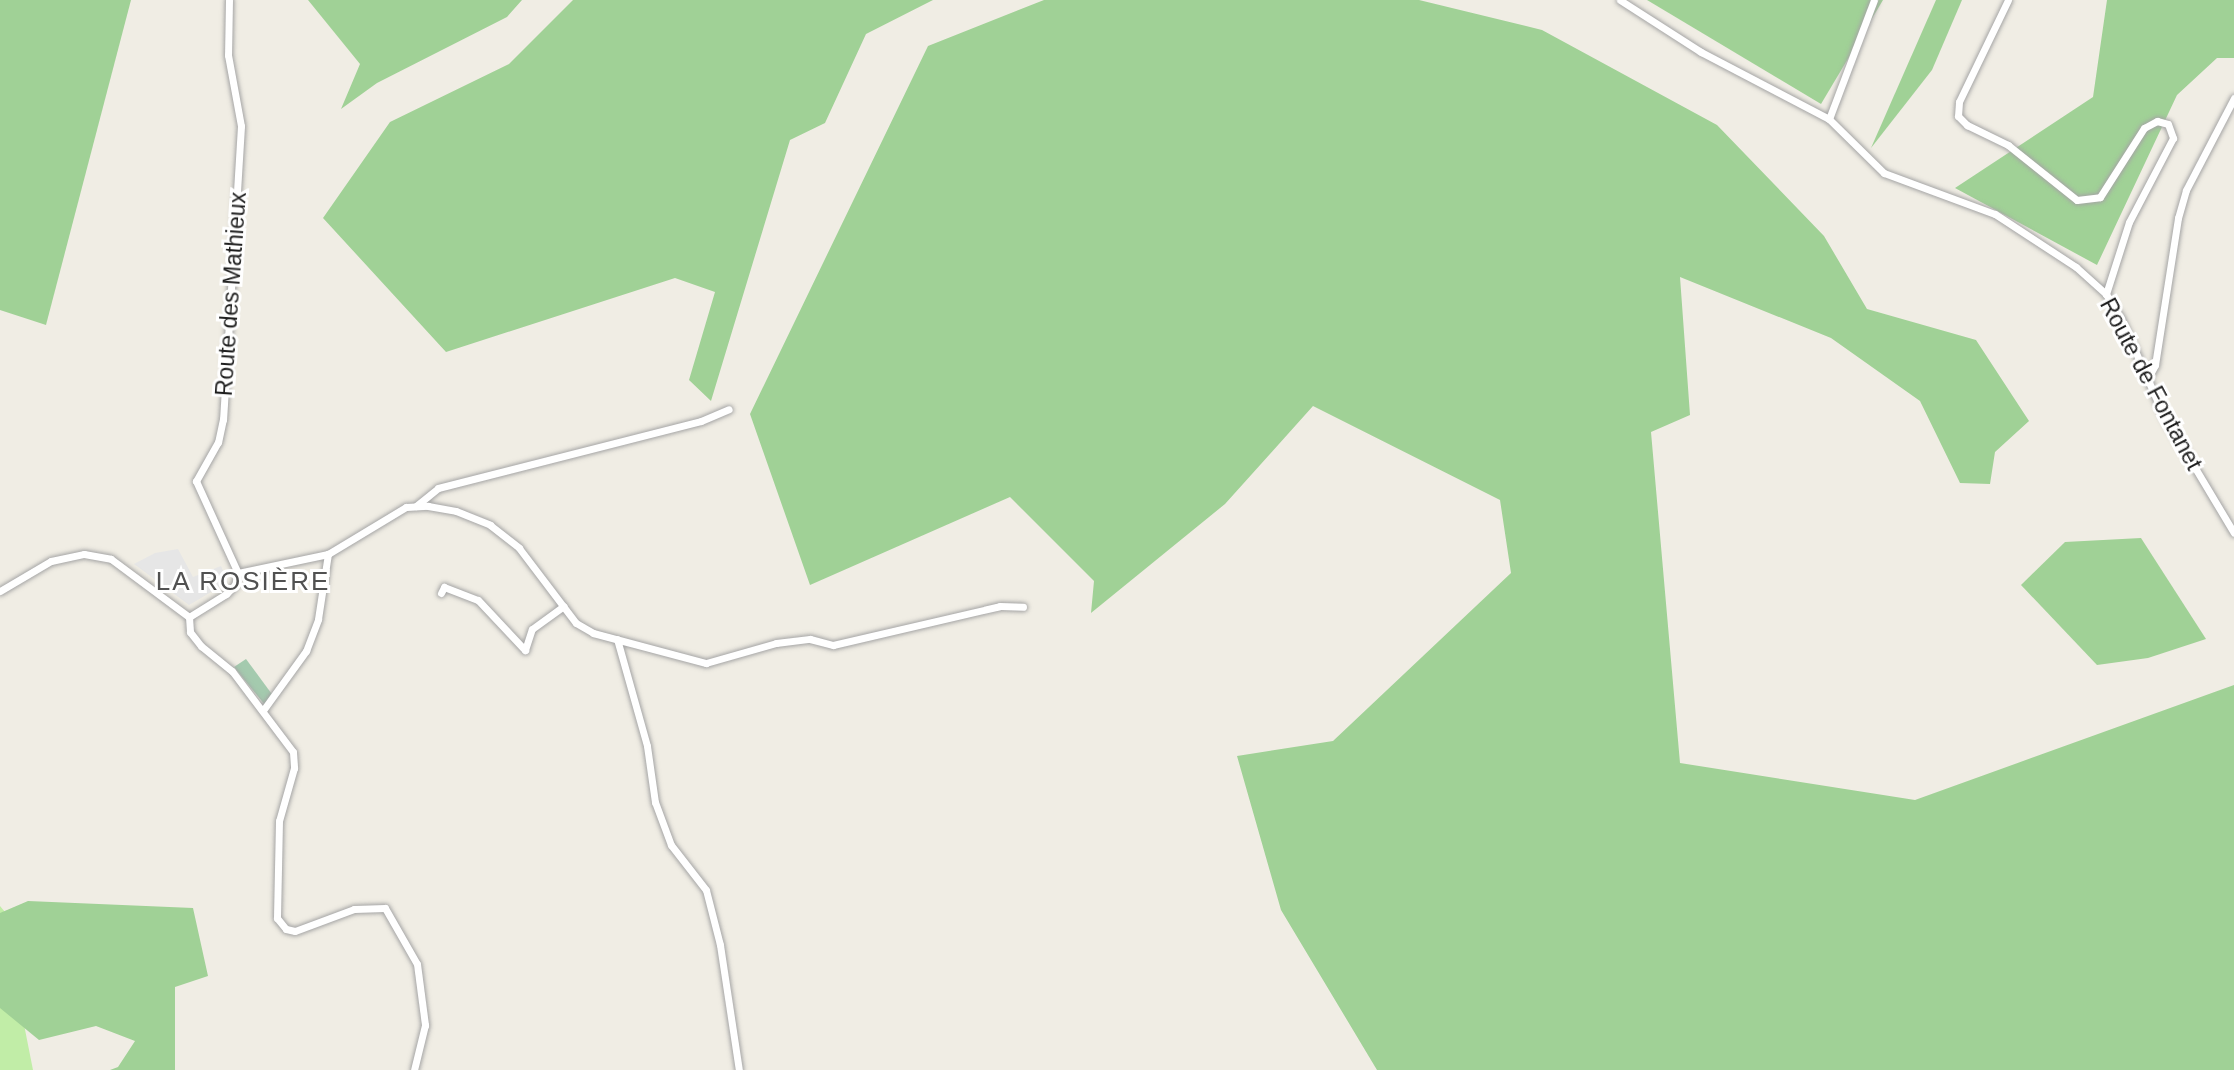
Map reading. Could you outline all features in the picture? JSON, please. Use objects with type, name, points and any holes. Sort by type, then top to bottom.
[{"type":"street","name":"Route des Mathieux","points":[[229,0],[228,55],[241,126],[223,419],[218,442],[197,481],[238,573]]},
{"type":"street","name":"Route de Fontanet","points":[[1620,0],[1701,52],[1829,118],[1884,173],[1995,215],[2077,267],[2106,294],[2164,416],[2234,533]]},
{"type":"street","points":[[1829,118],[1839,83],[1874,0]]},
{"type":"street","points":[[2008,0],[1959,102],[1958,116],[1967,125],[2008,145],[2077,200],[2100,197],[2144,128],[2157,121],[2168,124],[2172,138],[2140,197],[2106,294]]},
{"type":"street","points":[[2148,378],[2155,365],[2178,218],[2186,190],[2234,98]]},
{"type":"street","points":[[189,617],[226,594],[236,585],[238,573],[327,554],[363,529],[416,507],[438,488],[701,421],[729,409]]},
{"type":"street","points":[[416,507],[456,511],[490,525],[519,548],[576,623],[617,639],[706,663],[776,643],[810,639],[833,645],[1000,606],[1023,607]]},
{"type":"street","points":[[0,591],[51,562],[84,554],[111,559],[189,617],[190,632],[201,646],[233,671],[288,741],[294,759],[279,821],[277,918],[285,929],[295,931],[354,908],[385,908],[417,964],[425,1025],[414,1070]]},
{"type":"street","points":[[264,709],[306,651],[318,619],[327,554]]},
{"type":"street","points":[[441,593],[444,587],[478,600],[525,650],[532,629],[564,606]]},
{"type":"street","points":[[617,639],[648,746],[655,802],[671,845],[706,890],[720,945],[739,1070]]},
{"type":"green space","points":[[0,0],[131,0],[46,325],[0,310]]},
{"type":"green space","points":[[308,0],[522,0],[507,17],[377,83],[341,109],[360,64]]},
{"type":"green space","points":[[573,0],[933,0],[866,34],[825,123],[790,140],[711,401],[689,380],[715,292],[675,278],[446,352],[323,218],[390,122],[509,64]]},
{"type":"green space","points":[[1044,0],[1419,0],[1542,30],[1717,125],[1824,236],[1867,309],[1976,340],[2029,421],[1995,452],[1990,484],[1960,483],[1920,401],[1831,338],[1680,277],[1690,415],[1651,432],[1680,763],[1915,800],[2234,685],[2234,1070],[1377,1070],[1281,910],[1237,756],[1333,741],[1511,573],[1500,500],[1313,406],[1225,504],[1091,613],[1094,581],[1010,497],[810,585],[750,414],[928,46]]},
{"type":"green space","points":[[1647,0],[1883,0],[1821,104]]},
{"type":"green space","points":[[1936,0],[1962,0],[1932,70],[1871,148]]},
{"type":"green space","points":[[2107,0],[2234,0],[2234,58],[2217,58],[2177,95],[2097,265],[1955,188],[2093,97]]},
{"type":"green space","points":[[2141,538],[2206,639],[2148,658],[2097,665],[2021,585],[2065,542]]},
{"type":"green space","points":[[246,659],[274,697],[265,705],[234,667]]},
{"type":"green space","points":[[28,901],[193,908],[208,976],[175,987],[175,1070],[110,1070],[118,1067],[135,1041],[96,1026],[39,1040],[0,1008],[0,913]]},
{"type":"green space","points":[[0,906],[34,947],[16,984],[33,1070],[0,1070]]},
{"type":"shaded area","points":[[178,549],[193,577],[221,566],[228,582],[189,605],[134,564],[155,553]]},
{"type":"district","name":"LA ROSIÈRE","points":[[243,582]]}]
